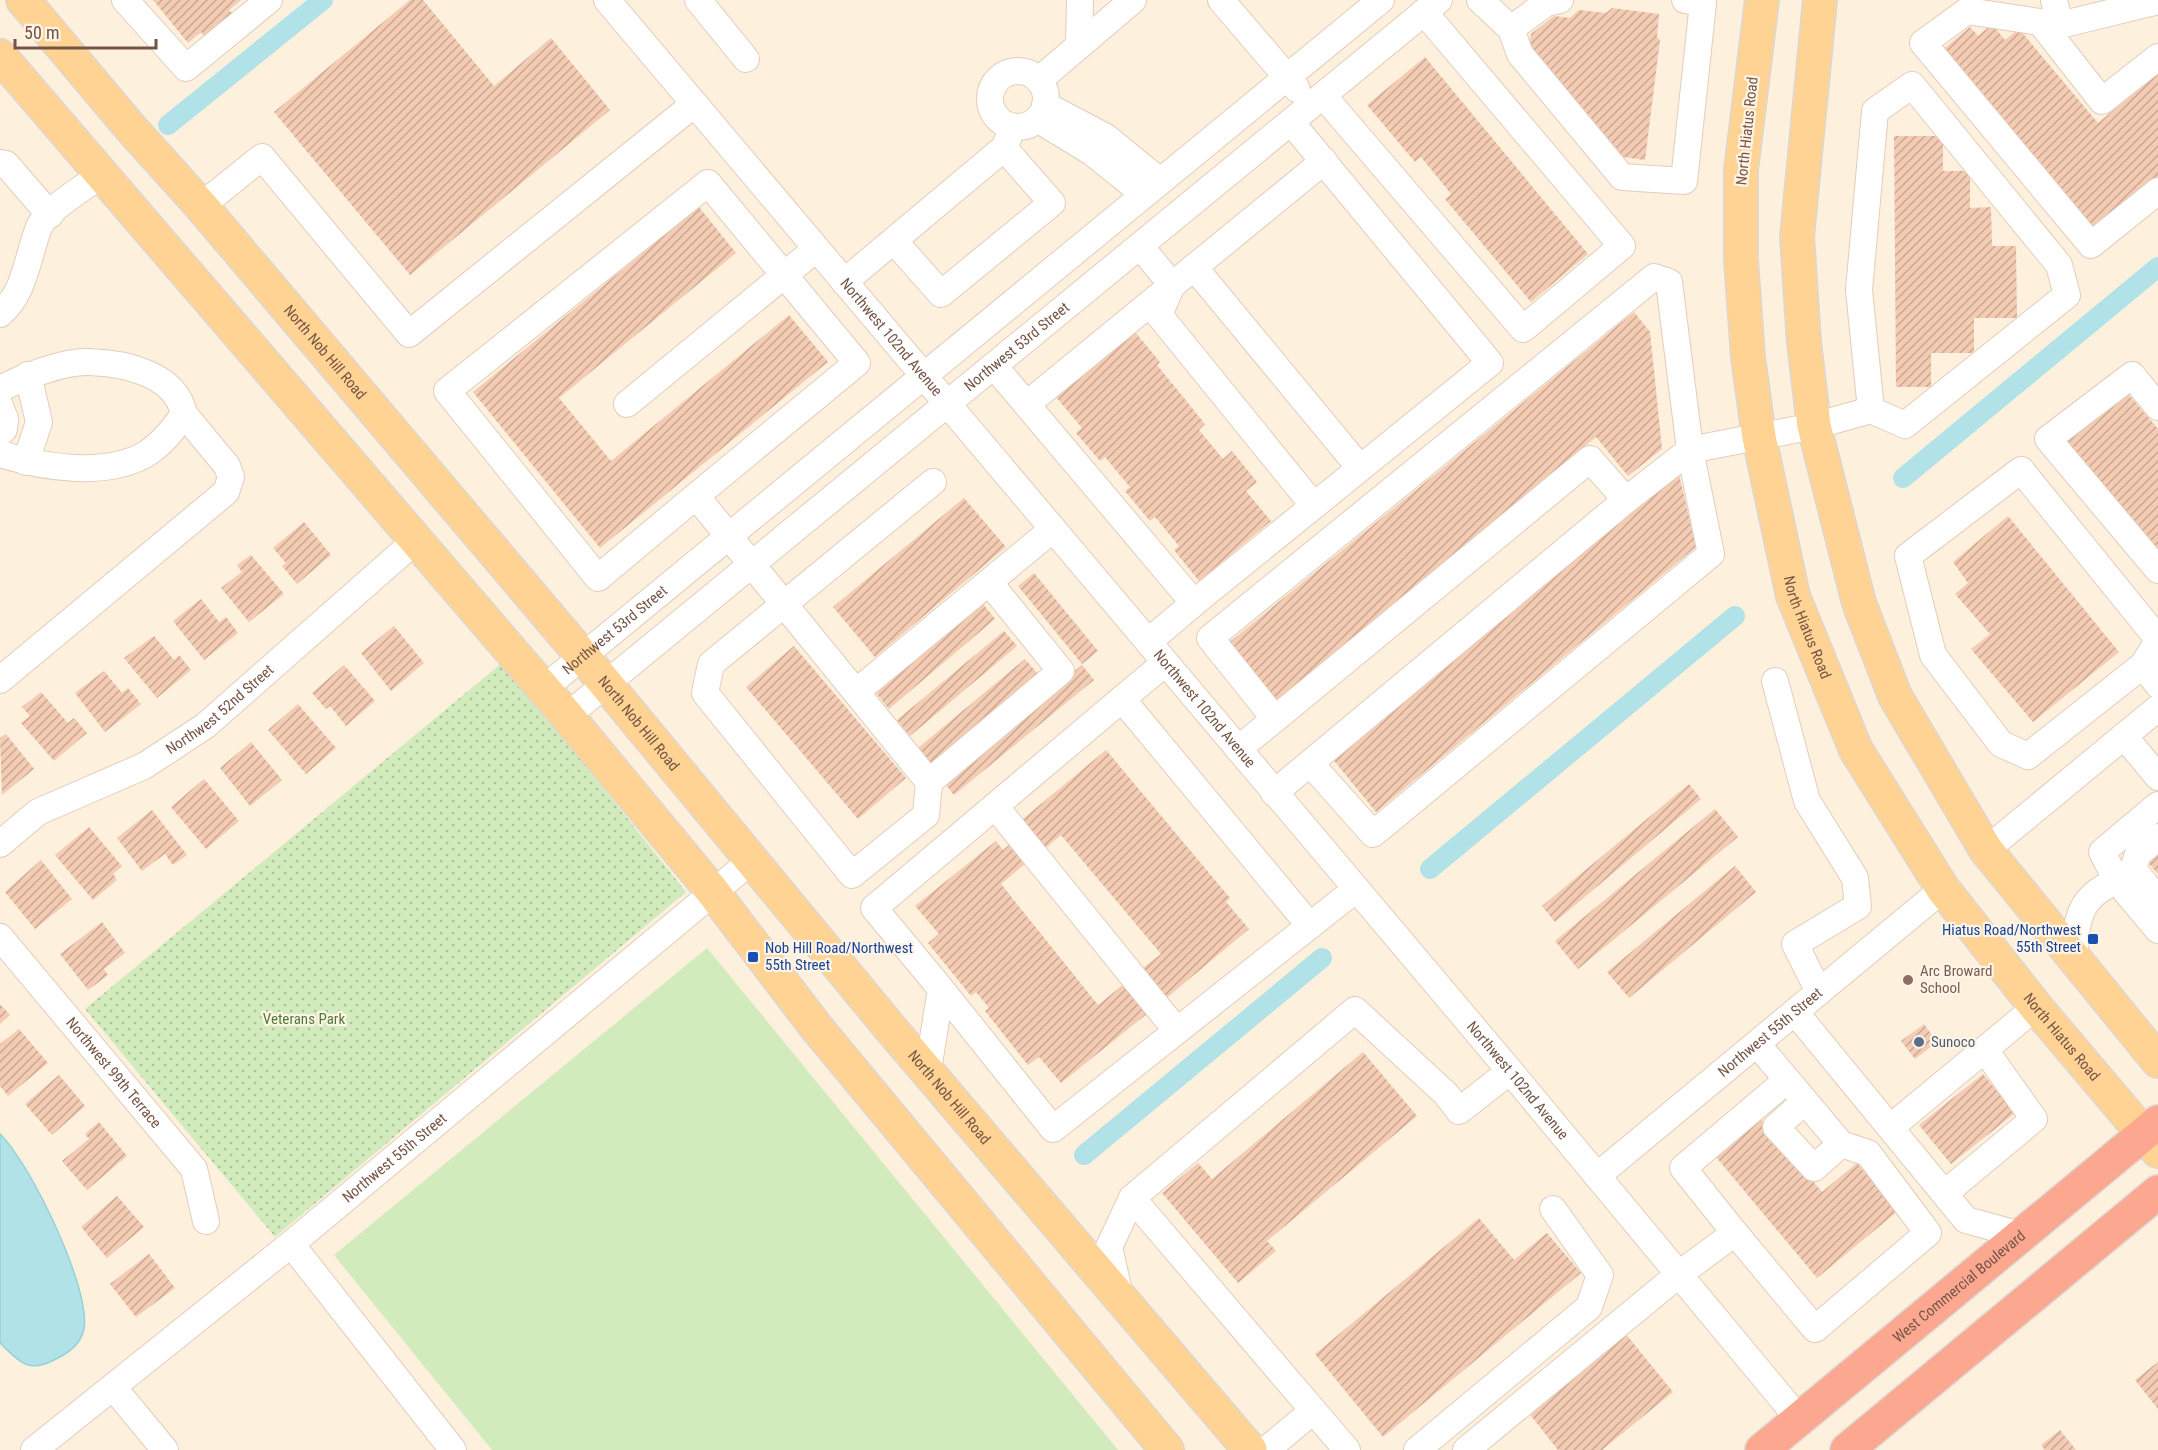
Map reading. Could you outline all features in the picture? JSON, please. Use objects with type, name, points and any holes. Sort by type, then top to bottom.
[{"type":"highway","name":"West Commercial Boulevard","points":[[1762,1450],[2021,1235],[2153,1136]]},
{"type":"highway","points":[[1847,1450],[2158,1192]]},
{"type":"main road","name":"North Nob Hill Road","points":[[23,0],[129,126],[201,206],[606,684],[751,861],[1250,1450]]},
{"type":"main road","name":"North Hiatus Road","points":[[1762,0],[1741,170],[1742,270],[1748,357],[1759,437],[1793,596],[1857,750],[1943,888],[2037,1007],[2153,1136]]},
{"type":"main road","points":[[1820,0],[1797,237],[1804,342],[1814,426],[1859,603],[1895,696],[1986,850],[2158,1060]]},
{"type":"main road","points":[[0,56],[567,716],[713,892],[816,1027],[1167,1450]]},
{"type":"street","points":[[126,0],[186,68],[269,0]]},
{"type":"street","name":"Northwest 102nd Avenue","points":[[607,0],[693,105],[948,403],[1355,890],[1510,1071],[1799,1419]]},
{"type":"street","points":[[698,0],[746,59]]},
{"type":"street","points":[[1079,46],[1080,0]]},
{"type":"street","points":[[844,282],[894,241],[1022,127],[1079,46],[1133,0]]},
{"type":"street","points":[[1221,0],[1287,77],[1321,106],[1523,329],[1622,246],[1431,6]]},
{"type":"street","name":"Northwest 53rd Street","points":[[543,689],[1381,0]]},
{"type":"street","points":[[1480,0],[1511,29],[1520,54],[1622,177],[1684,181],[1703,3],[1685,0]]},
{"type":"street","points":[[1511,29],[1545,3],[1560,0]]},
{"type":"street","points":[[2054,0],[2050,24],[2102,101],[2158,57]]},
{"type":"street","points":[[2158,1],[2050,24],[1967,11],[1923,43],[2091,245],[2158,191]]},
{"type":"street","name":"Northwest 53rd Street","points":[[567,716],[1140,246],[1321,106],[1431,6]]},
{"type":"street","points":[[894,241],[940,294],[1052,203],[992,112],[990,103],[993,86],[999,79],[1015,71],[1024,72],[1040,101],[1106,137],[1152,188]]},
{"type":"street","points":[[1274,793],[1689,450],[1814,426],[1871,410],[1905,425],[2067,295],[2059,265],[1912,85],[1875,111],[1859,290],[1871,410]]},
{"type":"street","points":[[201,206],[262,157],[409,334],[693,105]]},
{"type":"street","points":[[1148,642],[1490,363],[1300,133]]},
{"type":"street","points":[[1027,404],[1324,161]]},
{"type":"street","points":[[0,163],[6,164],[50,215]]},
{"type":"street","points":[[0,314],[11,304],[25,274],[40,225],[102,174]]},
{"type":"street","points":[[708,183],[857,363],[696,496],[598,578],[447,391],[708,183]]},
{"type":"street","points":[[1140,246],[1172,285]]},
{"type":"street","points":[[627,404],[816,249]]},
{"type":"street","points":[[1194,267],[1360,468]]},
{"type":"street","points":[[1275,719],[1210,638],[1654,277],[1669,282],[1689,450],[1711,554],[1373,834],[1310,763]]},
{"type":"street","points":[[1172,285],[1160,315],[1314,506]]},
{"type":"street","points":[[0,389],[28,375],[88,362],[150,373],[176,392],[184,414],[227,466],[231,477],[226,492],[0,680]]},
{"type":"street","points":[[994,366],[1194,603]]},
{"type":"street","points":[[26,462],[39,422],[28,375]]},
{"type":"street","points":[[2158,407],[2132,375],[2049,439],[2158,570]]},
{"type":"street","points":[[0,406],[5,419],[4,429],[0,432]]},
{"type":"street","points":[[0,454],[26,462],[90,468],[130,462],[160,444],[184,414]]},
{"type":"street","points":[[1238,749],[1590,459],[1626,500]]},
{"type":"street","points":[[2020,470],[2158,640],[2150,675],[2028,756],[2001,744],[1933,655],[1908,556],[2020,470]]},
{"type":"street","points":[[696,496],[784,605],[929,782],[926,815],[852,874],[705,693],[711,664],[784,605],[933,482]]},
{"type":"street","points":[[856,692],[1053,530]]},
{"type":"street","name":"Northwest 52nd Street","points":[[0,844],[38,812],[144,766],[205,726],[415,541]]},
{"type":"street","points":[[929,782],[1061,671],[989,582]]},
{"type":"street","points":[[1165,663],[874,908],[1053,1129],[1355,890]]},
{"type":"street","points":[[1775,681],[1807,801],[1855,878],[1858,906],[1795,944],[1819,992]]},
{"type":"street","points":[[1122,699],[1310,926]]},
{"type":"street","points":[[1986,850],[2158,708]]},
{"type":"street","points":[[2124,736],[2158,777]]},
{"type":"street","points":[[2158,805],[2102,852],[2117,881],[2158,930]]},
{"type":"street","points":[[995,806],[1177,1030]]},
{"type":"street","points":[[2158,837],[2138,854],[2133,869],[2158,900]]},
{"type":"street","name":"Northwest 55th Street","points":[[34,1450],[291,1244],[751,861]]},
{"type":"street","points":[[2074,955],[2081,910],[2090,896],[2117,881]]},
{"type":"street","name":"Northwest 55th Street","points":[[1597,1176],[1943,888]]},
{"type":"street","name":"Northwest 99th Terrace","points":[[0,937],[194,1169],[206,1221]]},
{"type":"street","points":[[927,1070],[941,988]]},
{"type":"street","points":[[1891,1127],[2037,1007]]},
{"type":"street","points":[[1120,1296],[1109,1247],[1132,1198],[1355,1010],[1446,1094],[1459,1111],[1510,1071]]},
{"type":"street","points":[[1795,1012],[1966,1220],[2021,1235]]},
{"type":"street","points":[[1757,1044],[1841,1144],[1868,1153],[1928,1233],[1815,1329],[1683,1168],[1787,1080]]},
{"type":"street","points":[[1945,1193],[2034,1119],[1985,1050]]},
{"type":"street","points":[[1805,1101],[1776,1127],[1814,1168],[1841,1144]]},
{"type":"street","points":[[1132,1198],[1347,1450]]},
{"type":"street","points":[[1417,1450],[1588,1307],[1600,1275],[1553,1209]]},
{"type":"street","points":[[1466,1450],[1678,1275],[1736,1233]]},
{"type":"street","points":[[291,1244],[453,1450]]},
{"type":"street","points":[[113,1387],[165,1450]]},
{"type":"street","points":[[1266,1450],[1313,1411]]},
{"type":"green space","name":"Veterans Park","points":[[503,662],[686,892],[275,1237],[85,1009]]},
{"type":"green space","points":[[707,948],[1118,1450],[492,1450],[334,1255]]},
{"type":"water","points":[[0,1134],[27,1171],[56,1227],[78,1285],[84,1310],[84,1329],[77,1344],[59,1358],[37,1366],[30,1366],[18,1360],[0,1343]]},
{"type":"building","points":[[153,0],[241,0],[229,10],[234,15],[205,38],[201,32],[188,43]]},
{"type":"building","points":[[410,0],[423,0],[494,86],[551,38],[610,110],[410,275],[274,112]]},
{"type":"building","points":[[1612,8],[1659,14],[1657,37],[1660,40],[1645,160],[1616,156],[1529,51],[1531,34],[1554,16],[1570,18],[1579,10],[1606,13]]},
{"type":"building","points":[[1992,24],[2005,40],[2019,29],[2098,123],[2158,73],[2158,177],[2091,233],[1940,52],[1970,27],[1978,36]]},
{"type":"building","points":[[1425,57],[1588,254],[1531,302],[1445,199],[1451,194],[1421,157],[1415,162],[1367,105]]},
{"type":"building","points":[[1894,136],[1943,136],[1943,171],[1970,171],[1970,208],[1991,207],[1992,246],[2016,246],[2017,318],[1974,318],[1974,353],[1931,353],[1931,387],[1896,387]]},
{"type":"building","points":[[699,207],[736,253],[559,398],[611,461],[789,315],[828,362],[600,548],[473,392]]},
{"type":"building","points":[[1634,312],[1650,332],[1662,449],[1628,476],[1596,437],[1273,703],[1226,645]]},
{"type":"building","points":[[1135,332],[1160,362],[1157,365],[1205,424],[1199,430],[1223,459],[1232,451],[1257,482],[1246,491],[1271,521],[1199,581],[1174,550],[1179,546],[1155,517],[1150,521],[1125,491],[1130,487],[1105,457],[1100,461],[1076,433],[1082,428],[1056,397]]},
{"type":"building","points":[[2125,390],[2158,429],[2158,551],[2065,441]]},
{"type":"building","points":[[1678,470],[1696,547],[1376,812],[1331,757]]},
{"type":"building","points":[[964,498],[1006,547],[875,657],[833,607]]},
{"type":"building","points":[[2008,516],[2119,652],[2033,722],[1971,649],[1990,634],[1955,594],[1968,583],[1953,562]]},
{"type":"building","points":[[304,522],[331,555],[297,584],[282,566],[286,563],[273,548]]},
{"type":"building","points":[[251,555],[284,594],[249,622],[221,588],[242,572],[237,565]]},
{"type":"building","points":[[1034,573],[1098,651],[1082,664],[1018,586]]},
{"type":"building","points":[[201,599],[219,622],[226,617],[238,633],[204,660],[173,621]]},
{"type":"building","points":[[983,604],[995,619],[889,709],[876,693]]},
{"type":"building","points":[[394,626],[424,663],[391,691],[361,653]]},
{"type":"building","points":[[1004,631],[1017,646],[910,736],[897,720]]},
{"type":"building","points":[[154,636],[174,660],[179,655],[191,670],[157,698],[124,658]]},
{"type":"building","points":[[794,646],[906,778],[858,819],[746,687]]},
{"type":"building","points":[[1025,659],[1038,674],[931,763],[918,748]]},
{"type":"building","points":[[344,665],[375,701],[346,726],[330,706],[326,709],[312,693]]},
{"type":"building","points":[[1082,665],[1094,680],[954,795],[942,780]]},
{"type":"building","points":[[104,671],[122,693],[128,688],[141,704],[105,732],[75,693]]},
{"type":"building","points":[[41,692],[68,723],[74,718],[87,733],[54,761],[21,723],[30,716],[22,707]]},
{"type":"building","points":[[298,704],[336,748],[306,774],[268,730]]},
{"type":"building","points":[[6,734],[34,769],[2,795],[0,738]]},
{"type":"building","points":[[251,742],[282,780],[250,806],[220,768]]},
{"type":"building","points":[[1106,750],[1230,898],[1226,902],[1249,929],[1164,1000],[1139,971],[1161,954],[1061,835],[1041,852],[1018,823]]},
{"type":"building","points":[[204,779],[239,821],[206,849],[171,807]]},
{"type":"building","points":[[1689,784],[1701,799],[1555,922],[1542,906]]},
{"type":"building","points":[[1715,809],[1738,837],[1578,969],[1555,941]]},
{"type":"building","points":[[152,810],[187,855],[173,865],[165,854],[142,871],[117,838]]},
{"type":"building","points":[[89,827],[122,866],[113,874],[117,880],[93,900],[55,855]]},
{"type":"building","points":[[996,841],[1003,850],[1009,845],[1025,864],[1001,884],[1098,1005],[1124,984],[1148,1013],[1061,1083],[1039,1057],[1028,1065],[985,1011],[989,1008],[976,992],[971,996],[928,943],[939,934],[915,906]]},
{"type":"building","points":[[2158,851],[2158,874],[2146,860]]},
{"type":"building","points":[[41,860],[72,899],[35,929],[5,892]]},
{"type":"building","points":[[1735,866],[1756,892],[1629,998],[1607,972]]},
{"type":"building","points":[[102,922],[125,953],[104,969],[108,975],[88,990],[60,954]]},
{"type":"building","points":[[0,1004],[10,1015],[0,1024]]},
{"type":"building","name":"Sunoco","points":[[1924,1024],[1937,1042],[1915,1059],[1901,1041]]},
{"type":"building","points":[[19,1029],[48,1063],[8,1096],[0,1086],[0,1044]]},
{"type":"building","points":[[1363,1052],[1417,1116],[1267,1241],[1276,1251],[1238,1283],[1162,1193],[1198,1163],[1212,1179]]},
{"type":"building","points":[[1983,1074],[2015,1113],[1951,1164],[1919,1125]]},
{"type":"building","points":[[59,1075],[85,1106],[52,1135],[25,1104]]},
{"type":"building","points":[[1761,1119],[1822,1192],[1857,1163],[1898,1211],[1817,1278],[1716,1157]]},
{"type":"building","points":[[99,1122],[127,1156],[87,1190],[62,1161],[89,1139],[85,1134]]},
{"type":"building","points":[[117,1196],[144,1227],[107,1258],[81,1227]]},
{"type":"building","points":[[1479,1218],[1514,1260],[1547,1233],[1581,1273],[1383,1437],[1315,1354]]},
{"type":"building","points":[[149,1254],[175,1288],[136,1317],[110,1284]]},
{"type":"building","points":[[1625,1333],[1673,1392],[1602,1450],[1558,1450],[1528,1412]]},
{"type":"building","points":[[2158,1362],[2158,1409],[2135,1380]]},
{"type":"building","points":[[2060,1430],[2076,1450],[2045,1450],[2041,1445]]},
{"type":"waterway","points":[[168,125],[323,0]]},
{"type":"waterway","points":[[1903,478],[2158,267]]},
{"type":"waterway","points":[[1430,869],[1735,616]]},
{"type":"waterway","points":[[1084,1155],[1322,958]]},
{"type":"place","name":"Hiatus Road/Northwest 55th Street","points":[[2093,939]]},
{"type":"place","name":"Nob Hill Road/Northwest 55th Street","points":[[753,957]]},
{"type":"place","name":"Arc Broward School","points":[[1908,980]]},
{"type":"place","name":"Sunoco","points":[[1919,1042]]}]
